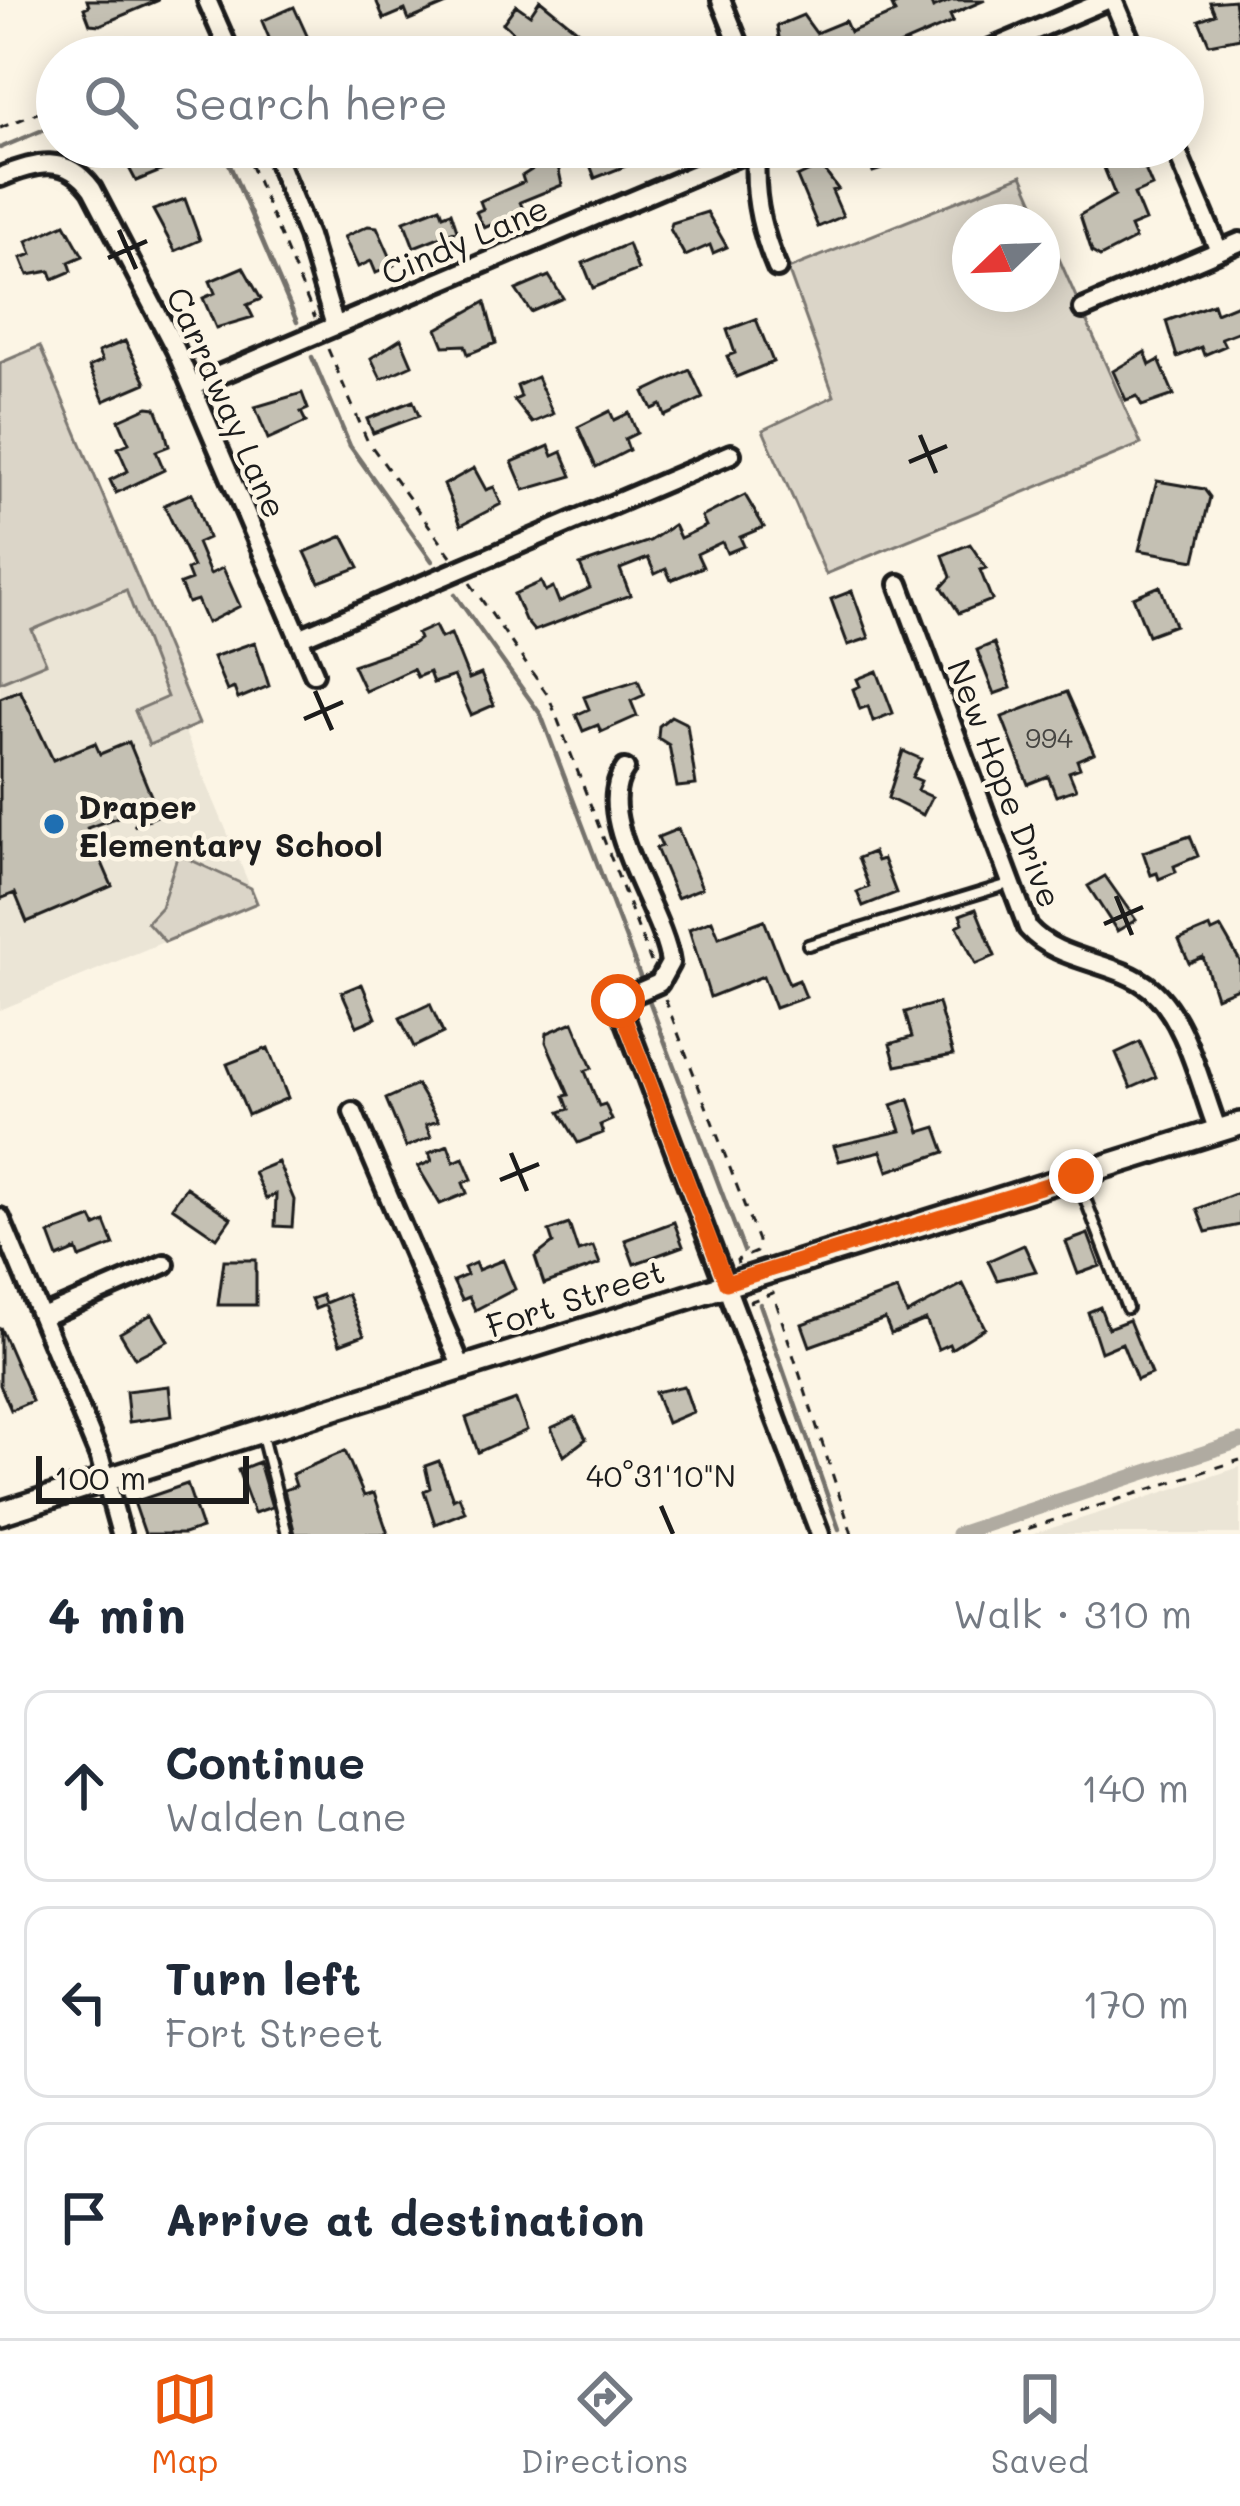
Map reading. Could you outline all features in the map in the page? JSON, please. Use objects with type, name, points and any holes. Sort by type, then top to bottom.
[{"type":"street","points":[[207,0],[223,36]]},
{"type":"street","points":[[721,0],[736,36]]},
{"type":"street","points":[[1023,36],[1110,0],[1127,36]]},
{"type":"street","name":"Carraway Lane","points":[[0,177],[36,166]]},
{"type":"street","name":"Carraway Lane","points":[[60,168],[80,174],[92,189],[193,386],[314,673]]},
{"type":"street","points":[[280,168],[308,236],[326,330]]},
{"type":"street","name":"Cindy Lane","points":[[193,386],[708,168]]},
{"type":"street","points":[[755,168],[760,219],[777,268]]},
{"type":"street","points":[[1184,168],[1219,251]]},
{"type":"street","points":[[1083,309],[1240,242]]},
{"type":"street","points":[[299,638],[731,454]]},
{"type":"street","name":"New Hope Drive","points":[[898,584],[1009,884],[1037,939],[1134,979],[1162,1000],[1229,1128]]},
{"type":"street","points":[[625,769],[613,792],[617,819],[670,956],[658,984],[623,999],[820,1534]]},
{"type":"street","points":[[353,1112],[462,1368]]},
{"type":"street","name":"Fort Street","points":[[0,1514],[1229,1128]]},
{"type":"street","points":[[0,1218],[106,1480],[121,1534]]},
{"type":"street","points":[[42,1317],[165,1264]]},
{"type":"lane","points":[[808,945],[1009,884]]},
{"type":"lane","points":[[1076,1176],[1127,1308]]},
{"type":"lane","points":[[261,1431],[287,1534]]},
{"type":"path","points":[[0,128],[36,113]]},
{"type":"path","points":[[252,168],[326,330],[367,440],[454,562]]},
{"type":"path","points":[[466,578],[549,697],[758,1241],[756,1252],[737,1262]]},
{"type":"path","points":[[748,1302],[773,1293],[853,1534]]},
{"type":"path","points":[[1011,1534],[1240,1460]]},
{"type":"shaded area","points":[[1022,175],[1035,204],[952,204],[952,312],[1060,312],[1060,261],[1141,444],[826,574],[763,430],[834,396],[788,269]]},
{"type":"shaded area","points":[[40,346],[199,724],[184,730],[257,903],[0,1010],[0,363]]},
{"type":"shaded area","points":[[40,346],[199,724],[149,745],[135,711],[167,697],[126,590],[32,630],[46,663],[0,682],[0,363]]},
{"type":"shaded area","points":[[178,854],[251,888],[257,903],[165,942],[147,922],[161,907]]},
{"type":"shaded area","points":[[1240,1467],[1240,1534],[1033,1534],[1118,1507]]},
{"type":"building","points":[[87,0],[159,0],[100,25],[90,24],[84,8],[89,6]]},
{"type":"building","points":[[376,0],[456,0],[409,20],[405,10],[384,19]]},
{"type":"building","points":[[540,0],[577,30],[573,36],[518,36],[503,23],[516,5],[530,15]]},
{"type":"building","points":[[906,0],[930,0],[933,8],[952,0],[985,0],[950,15],[953,22],[921,36],[779,36],[777,26],[803,15],[816,33],[845,21],[850,32],[895,13],[892,6]]},
{"type":"building","points":[[1234,0],[1240,38],[1209,44],[1199,20],[1215,14],[1210,2]]},
{"type":"building","points":[[294,7],[307,36],[268,36],[262,21]]},
{"type":"building","points":[[129,168],[166,168],[166,169],[136,181]]},
{"type":"building","points":[[535,168],[558,168],[562,185],[520,202],[524,211],[484,228],[476,212],[483,209],[480,201],[524,182],[522,176]]},
{"type":"building","points":[[591,168],[621,168],[595,178]]},
{"type":"building","points":[[822,168],[838,189],[832,191],[843,216],[818,227],[797,177]]},
{"type":"building","points":[[1104,168],[1144,168],[1152,186],[1134,194],[1145,221],[1130,227],[1135,239],[1100,257],[1092,252],[1080,215],[1115,195]]},
{"type":"building","points":[[185,199],[200,240],[175,251],[153,210]]},
{"type":"building","points":[[440,207],[443,215],[451,212],[457,230],[414,247],[404,221]]},
{"type":"building","points":[[707,212],[727,247],[713,253],[710,245],[685,256],[670,229],[672,223]]},
{"type":"building","points":[[65,224],[83,256],[69,262],[72,271],[53,279],[50,271],[28,275],[21,258],[32,254],[27,241]]},
{"type":"building","points":[[377,227],[394,265],[376,273],[371,261],[358,267],[344,237]]},
{"type":"building","points":[[628,244],[638,270],[593,288],[583,263]]},
{"type":"building","points":[[243,267],[261,299],[247,305],[253,317],[216,328],[203,298],[215,293],[210,281]]},
{"type":"building","points":[[549,276],[563,298],[531,312],[516,290]]},
{"type":"building","points":[[485,302],[496,343],[468,354],[465,345],[444,346],[437,329]]},
{"type":"building","points":[[1240,303],[1240,331],[1221,338],[1225,346],[1204,355],[1201,347],[1177,357],[1166,321],[1213,304],[1216,313]]},
{"type":"building","points":[[756,319],[773,362],[736,377],[727,356],[735,353],[727,330]]},
{"type":"building","points":[[401,339],[412,365],[381,379],[371,358]]},
{"type":"building","points":[[125,341],[146,383],[104,401],[89,367],[102,361],[98,352]]},
{"type":"building","points":[[1145,352],[1150,365],[1159,360],[1174,395],[1142,406],[1137,396],[1126,400],[1113,371]]},
{"type":"building","points":[[690,370],[703,398],[665,416],[661,405],[652,409],[644,392]]},
{"type":"building","points":[[537,377],[553,414],[532,423],[514,400],[521,397],[517,386]]},
{"type":"building","points":[[302,393],[308,409],[301,412],[306,422],[268,439],[255,407]]},
{"type":"building","points":[[413,401],[419,416],[373,433],[367,419]]},
{"type":"building","points":[[156,408],[169,446],[156,451],[164,470],[116,493],[110,480],[128,471],[118,448],[129,443],[119,420]]},
{"type":"building","points":[[610,411],[614,420],[629,413],[637,433],[625,439],[629,450],[596,467],[578,427]]},
{"type":"building","points":[[549,446],[553,456],[562,452],[572,476],[524,490],[512,462]]},
{"type":"building","points":[[474,468],[486,490],[494,487],[501,504],[461,525],[444,485]]},
{"type":"building","points":[[1157,481],[1204,489],[1210,497],[1195,560],[1139,550]]},
{"type":"building","points":[[192,493],[208,538],[197,543],[210,574],[223,568],[240,606],[207,623],[197,600],[188,603],[180,584],[191,580],[187,570],[193,567],[164,505]]},
{"type":"building","points":[[745,495],[764,527],[740,537],[744,546],[727,553],[722,542],[697,554],[703,567],[671,580],[666,569],[655,574],[648,558],[620,569],[630,595],[534,631],[525,620],[514,594],[541,582],[545,591],[553,587],[559,602],[590,588],[580,565],[650,541],[674,525],[680,538],[706,526],[702,517]]},
{"type":"building","points":[[343,536],[359,567],[319,582],[305,552]]},
{"type":"building","points":[[970,544],[986,568],[980,570],[992,600],[959,613],[942,587],[951,577],[943,555]]},
{"type":"building","points":[[1160,586],[1175,625],[1148,635],[1133,597]]},
{"type":"building","points":[[852,591],[869,638],[848,645],[831,599]]},
{"type":"building","points":[[435,626],[441,638],[451,634],[469,679],[481,674],[494,705],[471,715],[454,676],[433,683],[429,672],[417,677],[413,669],[365,691],[353,665],[411,645],[419,639],[417,634]]},
{"type":"building","points":[[255,642],[269,686],[238,699],[234,688],[227,691],[213,657]]},
{"type":"building","points":[[994,643],[1011,688],[994,694],[977,650]]},
{"type":"building","points":[[877,671],[893,713],[873,721],[868,706],[860,709],[853,689],[860,686],[857,679]]},
{"type":"building","points":[[638,680],[644,695],[631,701],[637,716],[601,732],[598,725],[583,731],[576,715],[589,709],[584,697]]},
{"type":"building","name":"Draper Elementary School","points":[[20,690],[53,760],[95,743],[100,754],[129,742],[159,815],[134,826],[151,805],[87,828],[112,886],[27,922],[15,893],[0,899],[0,698]]},
{"type":"building","points":[[1067,692],[1094,753],[1077,760],[1080,768],[1069,772],[1076,789],[1056,796],[1048,776],[1028,784],[1002,717]]},
{"type":"building","points":[[671,716],[687,724],[696,785],[677,787],[669,745],[658,738],[659,726]]},
{"type":"building","points":[[903,751],[921,759],[912,777],[921,781],[917,790],[932,797],[923,815],[888,798]]},
{"type":"building","points":[[678,829],[702,888],[677,898],[656,848],[662,846],[658,837]]},
{"type":"building","points":[[1190,836],[1198,856],[1159,879],[1157,873],[1151,875],[1143,852]]},
{"type":"building","points":[[873,852],[877,861],[883,859],[896,893],[863,906],[857,892],[869,887],[858,858]]},
{"type":"building","points":[[1105,876],[1136,920],[1117,931],[1088,886]]},
{"type":"building","points":[[976,909],[995,956],[976,964],[957,926],[963,923],[960,915]]},
{"type":"building","points":[[712,920],[719,937],[764,920],[789,984],[799,980],[806,997],[775,1008],[763,976],[710,997],[689,929]]},
{"type":"building","points":[[1210,927],[1212,932],[1221,928],[1240,961],[1240,987],[1216,997],[1203,957],[1189,963],[1179,940]]},
{"type":"building","points":[[362,984],[376,1018],[357,1026],[342,992]]},
{"type":"building","points":[[938,1003],[953,1055],[896,1066],[890,1044],[912,1037],[905,1012]]},
{"type":"building","points":[[430,1004],[443,1033],[414,1047],[400,1018]]},
{"type":"building","points":[[573,1022],[592,1068],[585,1071],[599,1106],[605,1104],[612,1120],[600,1125],[603,1133],[578,1143],[560,1112],[569,1109],[564,1096],[569,1095],[546,1042],[547,1033]]},
{"type":"building","points":[[1140,1042],[1156,1077],[1131,1088],[1116,1053]]},
{"type":"building","points":[[268,1048],[288,1098],[248,1115],[227,1064]]},
{"type":"building","points":[[417,1085],[438,1121],[426,1125],[431,1137],[406,1147],[386,1099]]},
{"type":"building","points":[[909,1099],[920,1132],[936,1127],[945,1152],[888,1171],[881,1151],[839,1161],[834,1146],[901,1131],[892,1105]]},
{"type":"building","points":[[448,1145],[454,1162],[463,1158],[472,1179],[463,1183],[467,1193],[440,1204],[418,1167],[432,1161],[429,1153]]},
{"type":"building","points":[[278,1162],[294,1200],[292,1227],[275,1226],[276,1194],[266,1199],[254,1172]]},
{"type":"building","points":[[186,1187],[231,1218],[217,1238],[172,1207]]},
{"type":"building","points":[[1240,1192],[1240,1225],[1206,1232],[1197,1209]]},
{"type":"building","points":[[92,1218],[96,1226],[105,1222],[114,1245],[80,1258],[77,1250],[58,1258],[49,1234]]},
{"type":"building","points":[[674,1222],[683,1246],[634,1264],[625,1240]]},
{"type":"building","points":[[569,1224],[578,1251],[593,1246],[600,1264],[544,1284],[535,1257],[553,1243],[549,1231]]},
{"type":"building","points":[[1088,1234],[1100,1266],[1078,1274],[1066,1242]]},
{"type":"building","points":[[1024,1245],[1036,1271],[997,1280],[988,1261]]},
{"type":"building","points":[[224,1260],[256,1260],[256,1305],[218,1305]]},
{"type":"building","points":[[503,1260],[515,1289],[475,1310],[469,1297],[462,1300],[453,1281],[467,1275],[464,1268],[475,1263],[478,1270]]},
{"type":"building","points":[[963,1284],[985,1328],[951,1349],[949,1344],[938,1349],[926,1320],[891,1334],[885,1319],[810,1346],[802,1324],[897,1290],[907,1314]]},
{"type":"building","points":[[347,1294],[364,1335],[340,1344],[325,1305],[315,1309],[311,1299],[322,1295],[325,1303]]},
{"type":"building","points":[[1100,1307],[1108,1328],[1129,1320],[1151,1374],[1137,1380],[1122,1343],[1101,1352],[1088,1312]]},
{"type":"building","points":[[152,1314],[168,1341],[135,1358],[120,1333]]},
{"type":"building","points":[[0,1327],[32,1401],[11,1410],[0,1385]]},
{"type":"building","points":[[169,1386],[172,1416],[129,1422],[126,1391]]},
{"type":"building","points":[[684,1386],[693,1412],[667,1423],[655,1392]]},
{"type":"building","points":[[516,1400],[527,1430],[478,1452],[466,1418]]},
{"type":"building","points":[[575,1417],[586,1439],[564,1456],[551,1428]]},
{"type":"building","points":[[345,1451],[364,1496],[374,1493],[388,1534],[295,1534],[284,1490],[296,1486],[292,1474]]},
{"type":"building","points":[[439,1461],[453,1499],[459,1496],[465,1512],[435,1524],[424,1491],[430,1488],[425,1466]]},
{"type":"building","points":[[259,1462],[272,1507],[254,1513],[238,1470]]},
{"type":"building","points":[[187,1484],[202,1528],[184,1534],[145,1534],[134,1502]]},
{"type":"waterway","points":[[0,148],[36,133]]},
{"type":"waterway","points":[[231,168],[297,322]]},
{"type":"waterway","points":[[312,357],[350,446],[432,561]]},
{"type":"waterway","points":[[455,595],[541,715],[744,1251]]},
{"type":"waterway","points":[[760,1304],[839,1529]]},
{"type":"waterway","points":[[958,1534],[1240,1441]]},
{"type":"place","name":"Draper Elementary School","points":[[54,824]]},
{"type":"route","points":[[618,1001],[726,1283],[1076,1176]]}]
